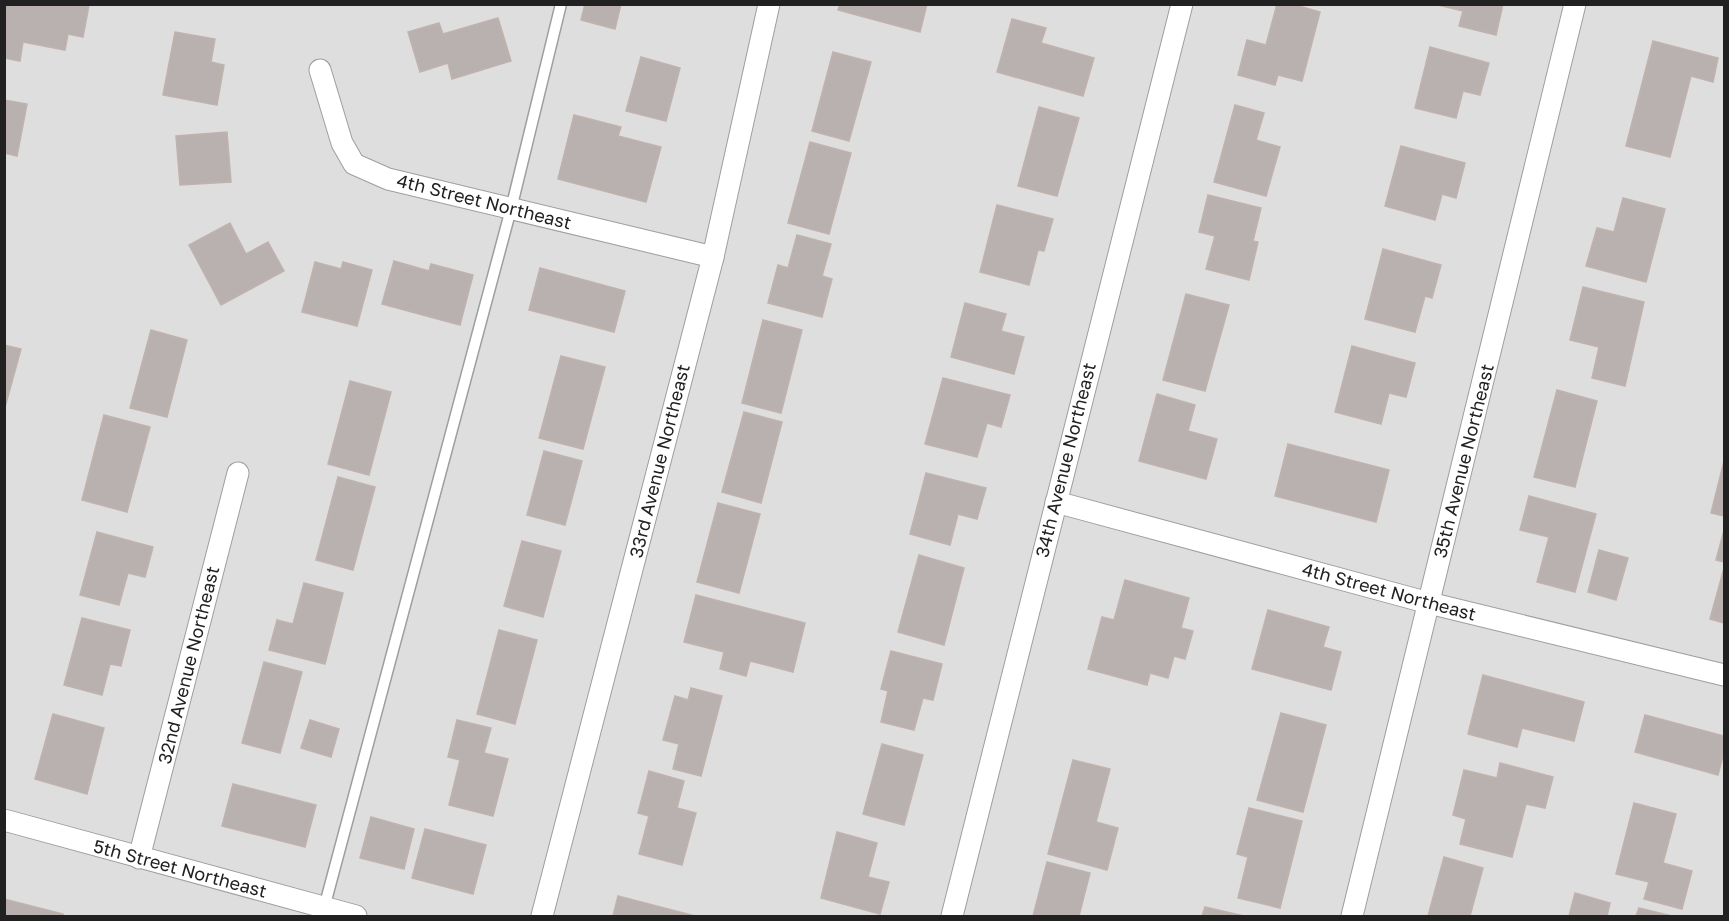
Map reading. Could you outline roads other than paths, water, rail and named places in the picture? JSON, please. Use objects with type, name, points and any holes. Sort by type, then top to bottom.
[{"type":"street","name":"33rd Avenue Northeast","points":[[542,916],[712,257],[769,4]]},
{"type":"street","name":"34th Avenue Northeast","points":[[952,916],[1182,4]]},
{"type":"street","name":"35th Avenue Northeast","points":[[1352,916],[1575,4]]},
{"type":"street","name":"4th Street Northeast","points":[[320,70],[342,143],[354,164],[388,179],[712,257]]},
{"type":"street","name":"32nd Avenue Northeast","points":[[139,858],[238,473]]},
{"type":"street","name":"4th Street Northeast","points":[[1056,502],[1429,603],[1725,675]]},
{"type":"street","name":"5th Street Northeast","points":[[4,820],[356,916]]},
{"type":"lane","points":[[324,908],[511,208],[561,4]]}]
